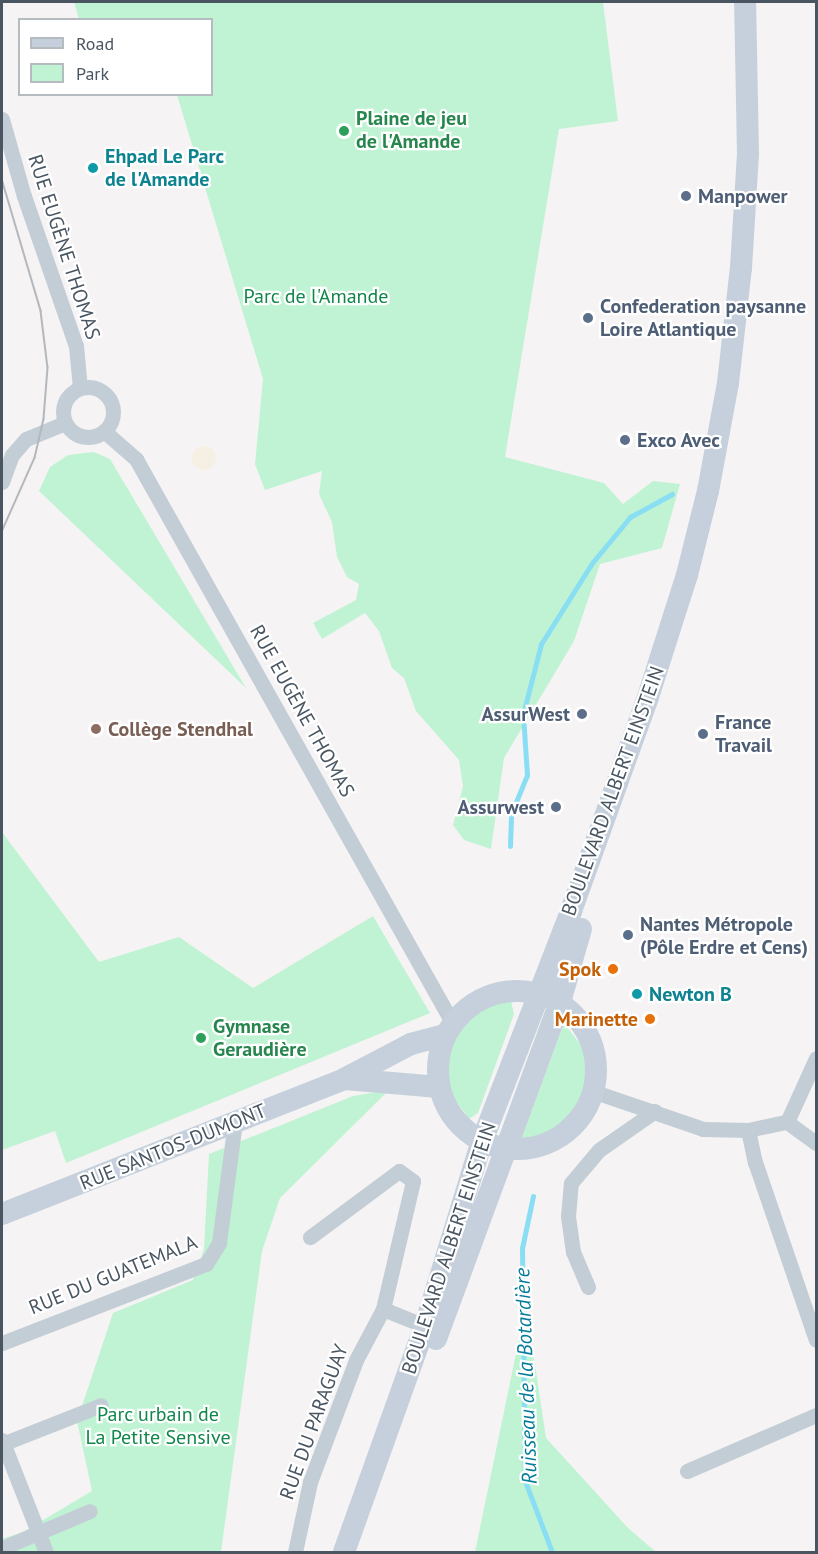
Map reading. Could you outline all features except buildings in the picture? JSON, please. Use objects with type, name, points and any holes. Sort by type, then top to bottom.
[{"type":"main road","name":"BOULEVARD ALBERT EINSTEIN","points":[[360,1552],[506,1149],[550,998],[687,575],[708,491],[728,383],[741,268],[748,119],[745,2]]},
{"type":"main road","name":"BOULEVARD ALBERT EINSTEIN","points":[[344,1552],[425,1326],[482,1141],[572,951],[664,694],[722,485],[742,377],[756,266],[762,143],[759,2]]},
{"type":"main road","points":[[507,990],[550,998],[588,1032],[594,1054],[595,1092],[577,1123],[558,1139],[528,1149],[506,1149],[482,1141],[451,1113],[439,1087],[438,1057],[448,1029],[486,996],[507,990]]},
{"type":"main road","name":"RUE SANTOS-DUMONT","points":[[2,1214],[344,1079],[411,1044],[448,1029]]},
{"type":"main road","name":"RUE SANTOS-DUMONT","points":[[344,1079],[439,1087]]},
{"type":"street","name":"RUE EUGÈNE THOMAS","points":[[2,119],[6,151],[76,346],[80,388]]},
{"type":"street","points":[[80,388],[95,388],[108,398],[112,416],[104,431],[83,437],[65,423],[64,404],[80,388]]},
{"type":"street","points":[[2,482],[12,455],[26,439],[65,423]]},
{"type":"street","name":"RUE EUGÈNE THOMAS","points":[[104,431],[136,459],[448,1029]]},
{"type":"street","points":[[788,1122],[816,1059]]},
{"type":"street","points":[[595,1092],[703,1129],[748,1130],[788,1122],[816,1143]]},
{"type":"street","points":[[588,1287],[573,1252],[568,1216],[571,1184],[599,1150],[655,1111]]},
{"type":"street","name":"RUE DU GUATEMALA","points":[[2,1343],[206,1264],[219,1243],[235,1122]]},
{"type":"street","points":[[748,1130],[755,1162],[816,1340]]},
{"type":"street","name":"RUE DU PARAGUAY","points":[[295,1552],[310,1482],[356,1360],[383,1309],[413,1181],[399,1171],[310,1237]]},
{"type":"street","points":[[383,1309],[425,1326]]},
{"type":"street","points":[[46,1552],[2,1442],[101,1405]]},
{"type":"street","points":[[687,1471],[816,1416]]},
{"type":"street","points":[[2,1548],[90,1511]]},
{"type":"green space","name":"Parc de l'Amande","points":[[74,2],[603,2],[618,121],[559,129],[505,457],[604,483],[623,504],[653,481],[680,484],[662,548],[600,564],[574,641],[504,758],[491,849],[464,840],[453,825],[463,786],[459,760],[416,711],[404,678],[392,668],[379,631],[365,613],[322,639],[313,623],[356,600],[359,584],[347,577],[337,557],[332,522],[319,494],[322,471],[265,490],[255,464],[263,379],[177,96],[213,96],[213,18],[79,18]]},
{"type":"green space","points":[[94,452],[110,459],[246,688],[39,491],[50,467],[68,455]]},
{"type":"green space","points":[[2,832],[99,962],[179,937],[253,988],[373,916],[430,1013],[66,1163],[55,1131],[2,1150]]},
{"type":"green space","points":[[511,1001],[514,1014],[478,1113],[469,1119],[448,1090],[447,1053],[455,1035],[469,1018],[491,1005]]},
{"type":"green space","points":[[564,1023],[584,1049],[589,1073],[586,1097],[578,1114],[566,1127],[549,1137],[526,1143],[521,1139]]},
{"type":"green space","name":"Parc urbain de La Petite Sensive","points":[[389,1090],[280,1198],[262,1251],[221,1552],[2,1552],[2,1539],[23,1532],[92,1491],[77,1421],[113,1313],[193,1280],[204,1249],[209,1154],[353,1096]]},
{"type":"green space","points":[[526,1305],[546,1438],[628,1528],[656,1552],[475,1552]]},
{"type":"sand","points":[[204,446],[213,449],[216,458],[213,467],[204,470],[195,467],[192,458],[195,449]]},
{"type":"waterway","name":"Ruisseau de la Botardière","points":[[510,846],[511,814],[527,775],[523,714],[541,644],[592,563],[630,517],[672,494]]},
{"type":"waterway","name":"Ruisseau de la Botardière","points":[[533,1196],[522,1248],[525,1481],[552,1552]]},
{"type":"tram line","points":[[2,179],[41,311],[48,368],[44,419],[35,458],[2,532]]},
{"type":"place","name":"Plaine de jeu de l'Amande","points":[[344,131]]},
{"type":"place","name":"Ehpad Le Parc de l'Amande","points":[[93,168]]},
{"type":"place","name":"Manpower","points":[[686,196]]},
{"type":"place","name":"Confederation paysanne Loire Atlantique","points":[[588,318]]},
{"type":"place","name":"Exco Avec","points":[[625,440]]},
{"type":"place","name":"AssurWest","points":[[582,714]]},
{"type":"place","name":"Collège Stendhal","points":[[96,729]]},
{"type":"place","name":"France Travail","points":[[703,734]]},
{"type":"place","name":"Assurwest","points":[[556,807]]},
{"type":"place","name":"Nantes Métropole (Pôle Erdre et Cens)","points":[[628,935]]},
{"type":"place","name":"Spok","points":[[613,969]]},
{"type":"place","name":"Newton B","points":[[637,994]]},
{"type":"place","name":"Marinette","points":[[650,1019]]},
{"type":"place","name":"Gymnase Geraudière","points":[[201,1038]]}]
